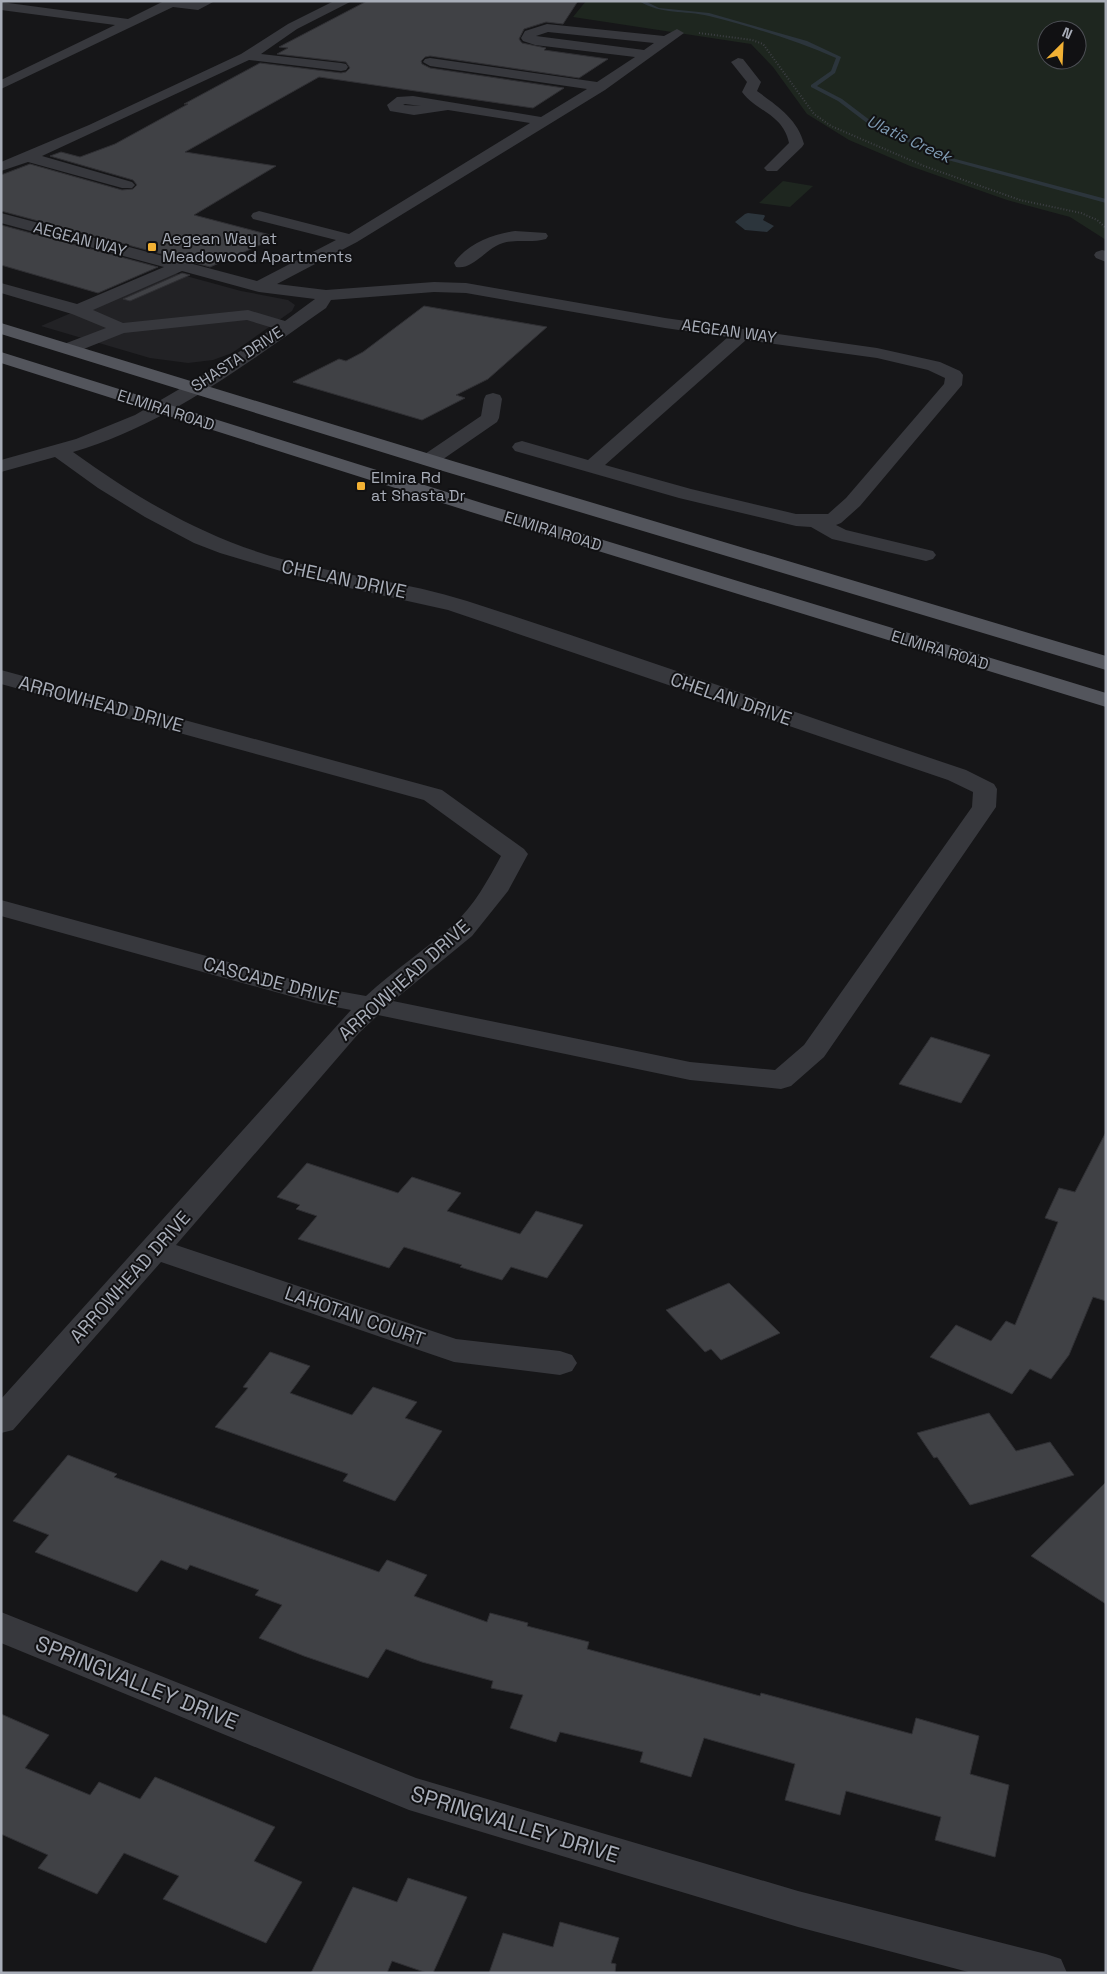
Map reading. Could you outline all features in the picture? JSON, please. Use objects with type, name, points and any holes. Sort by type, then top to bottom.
[{"type":"main road","name":"ELMIRA ROAD","points":[[1,328],[196,386],[429,460],[1106,662]]},
{"type":"main road","name":"ELMIRA ROAD","points":[[1,357],[160,408],[1106,700]]},
{"type":"street","points":[[50,1],[77,6],[81,9],[74,16]]},
{"type":"street","points":[[1,85],[174,2],[198,6],[209,1]]},
{"type":"street","points":[[1,167],[60,145],[141,108],[182,86],[246,56],[286,30],[346,1]]},
{"type":"street","points":[[1,6],[131,23]]},
{"type":"street","points":[[259,287],[352,239],[600,87],[672,37],[548,28],[530,34],[528,38],[535,41],[647,54]]},
{"type":"street","points":[[246,56],[342,68]]},
{"type":"street","points":[[430,62],[600,87]]},
{"type":"street","points":[[738,62],[754,82],[749,92],[777,114],[796,136],[797,144],[772,168]]},
{"type":"street","points":[[1,72],[24,74]]},
{"type":"street","points":[[446,106],[542,121]]},
{"type":"street","points":[[28,157],[127,185]]},
{"type":"street","points":[[259,216],[352,239]]},
{"type":"street","name":"AEGEAN WAY","points":[[1,218],[259,287],[326,295],[434,287],[466,288],[665,322],[877,353],[934,366],[954,375],[953,385],[852,502],[834,519],[816,521],[796,520],[686,494],[522,447]]},
{"type":"street","points":[[462,263],[492,240],[517,234],[540,236]]},
{"type":"street","points":[[78,310],[180,266]]},
{"type":"street","points":[[1,288],[78,310],[121,328]]},
{"type":"street","name":"SHASTA DRIVE","points":[[1,466],[59,451],[137,421],[225,370],[320,304],[326,295]]},
{"type":"street","points":[[70,348],[121,328],[248,316],[287,327]]},
{"type":"street","points":[[591,467],[743,333]]},
{"type":"street","points":[[429,460],[490,418],[493,399]]},
{"type":"street","name":"CHELAN DRIVE","points":[[59,451],[101,482],[151,514],[210,542],[253,558],[309,572],[407,592],[456,605],[957,775],[985,789],[984,807],[814,1051],[781,1080],[690,1071]]},
{"type":"street","points":[[816,521],[839,535],[926,555]]},
{"type":"street","name":"ARROWHEAD DRIVE","points":[[1,677],[399,784],[433,795],[516,854],[495,890],[463,930],[371,1005],[349,1027],[155,1249],[1,1421]]},
{"type":"street","name":"CASCADE DRIVE","points":[[1,908],[325,996],[690,1071]]},
{"type":"street","name":"LAHOTAN COURT","points":[[155,1249],[454,1350],[560,1364]]},
{"type":"street","name":"SPRINGVALLEY DRIVE","points":[[1,1627],[409,1793],[798,1909],[1046,1973]]},
{"type":"path","points":[[696,33],[752,40],[764,44],[814,114],[831,126],[872,146],[1020,200],[1080,213],[1098,220],[1106,228]]},
{"type":"shaded area","points":[[586,1],[1106,1],[1106,240],[1070,217],[1007,200],[910,166],[849,140],[807,114],[773,67],[751,44],[573,17]]},
{"type":"shaded area","points":[[783,181],[813,186],[790,207],[759,203]]},
{"type":"shaded area","points":[[748,213],[764,215],[763,220],[774,226],[767,232],[745,230],[735,222]]},
{"type":"shaded area","points":[[168,271],[241,291],[288,300],[295,305],[292,311],[232,353],[213,360],[188,363],[150,358],[41,326]]},
{"type":"building","points":[[367,1],[578,1],[563,24],[546,22],[524,29],[519,39],[522,43],[546,48],[544,50],[608,59],[579,78],[430,56],[425,57],[421,61],[422,64],[430,68],[564,88],[533,108],[319,77],[185,152],[276,166],[194,215],[278,237],[210,267],[1,211],[1,175],[30,164],[122,190],[133,189],[137,185],[133,180],[50,156],[61,152],[80,157],[115,144],[260,63],[341,73],[346,72],[350,68],[346,62],[277,54],[288,48],[279,47]]},
{"type":"building","points":[[1,225],[158,267],[98,293],[1,265]]},
{"type":"building","points":[[182,273],[190,275],[130,301],[123,299]]},
{"type":"building","points":[[424,306],[547,327],[488,379],[456,395],[465,398],[422,420],[293,382],[339,359],[346,361],[363,352]]},
{"type":"building","points":[[931,1037],[990,1055],[961,1103],[899,1084]]},
{"type":"building","points":[[1106,1132],[1106,1301],[1093,1297],[1069,1355],[1051,1379],[1030,1369],[1012,1394],[930,1357],[956,1325],[991,1341],[1006,1321],[1015,1325],[1058,1222],[1045,1218],[1059,1188],[1075,1192]]},
{"type":"building","points":[[307,1163],[398,1193],[412,1177],[461,1193],[447,1211],[520,1234],[536,1211],[583,1225],[547,1278],[511,1267],[502,1280],[404,1247],[389,1268],[298,1239],[317,1216],[296,1209],[300,1205],[277,1197]]},
{"type":"building","points":[[729,1283],[780,1333],[721,1360],[711,1349],[705,1352],[666,1310]]},
{"type":"building","points":[[270,1352],[310,1366],[290,1393],[352,1415],[373,1387],[417,1402],[405,1418],[442,1431],[395,1501],[343,1481],[348,1474],[215,1427],[248,1388],[243,1387]]},
{"type":"building","points":[[989,1413],[1016,1451],[1050,1442],[1074,1475],[970,1505],[937,1457],[934,1458],[917,1433]]},
{"type":"building","points":[[68,1455],[117,1474],[114,1477],[379,1572],[387,1560],[427,1575],[414,1596],[487,1622],[490,1613],[528,1623],[527,1626],[589,1642],[587,1649],[760,1696],[761,1693],[912,1734],[916,1718],[979,1736],[970,1774],[1009,1785],[995,1857],[935,1840],[941,1817],[846,1791],[840,1815],[785,1800],[795,1764],[704,1738],[691,1777],[640,1762],[643,1752],[560,1732],[556,1742],[510,1728],[523,1695],[491,1688],[493,1681],[422,1662],[386,1649],[368,1678],[304,1656],[259,1638],[282,1605],[255,1595],[259,1590],[190,1565],[187,1570],[161,1560],[137,1592],[35,1552],[49,1535],[13,1521]]},
{"type":"building","points":[[1106,1482],[1106,1604],[1031,1556]]},
{"type":"building","points":[[1,1714],[49,1735],[25,1768],[90,1795],[99,1782],[140,1799],[155,1777],[275,1827],[254,1861],[302,1882],[266,1943],[163,1899],[179,1876],[124,1853],[97,1894],[38,1868],[48,1855],[1,1834]]},
{"type":"building","points":[[408,1878],[467,1897],[433,1973],[427,1973],[392,1961],[387,1973],[311,1973],[353,1887],[397,1902]]},
{"type":"building","points":[[560,1922],[619,1938],[611,1963],[616,1964],[615,1973],[489,1973],[503,1933],[553,1947]]},
{"type":"waterway","name":"Ulatis Creek","points":[[641,1],[658,9],[707,14],[805,42],[839,57],[833,72],[813,86],[840,100],[869,122],[946,158],[1106,201]]},
{"type":"place","name":"Aegean Way at Meadowood Apartments","points":[[152,247]]},
{"type":"place","name":"Elmira Rd at Shasta Dr","points":[[361,486]]}]
